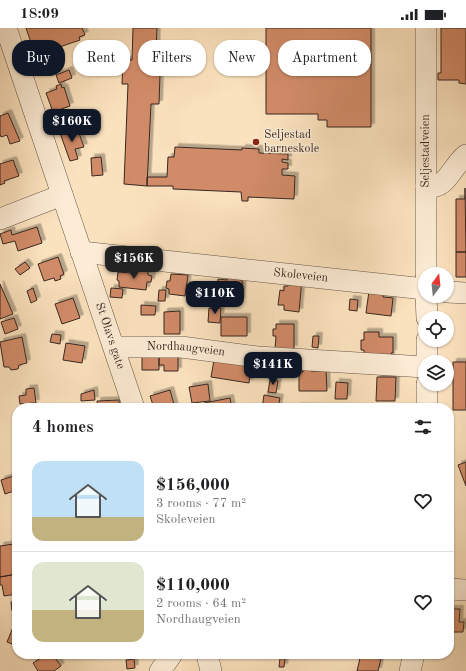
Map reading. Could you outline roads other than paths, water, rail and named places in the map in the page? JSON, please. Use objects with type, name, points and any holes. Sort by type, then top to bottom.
[{"type":"street","name":"St Olavs gate","points":[[6,28],[132,403]]},
{"type":"street","name":"Seljestadveien","points":[[426,28],[426,267]]},
{"type":"street","points":[[426,186],[437,186],[441,184],[466,155]]},
{"type":"street","points":[[0,219],[62,195]]},
{"type":"street","name":"Skoleveien","points":[[81,252],[418,288]]},
{"type":"street","points":[[454,292],[466,292]]},
{"type":"street","name":"Nordhaugveien","points":[[114,347],[181,347],[258,358],[418,367]]},
{"type":"street","points":[[427,391],[427,403]]},
{"type":"street","points":[[454,589],[466,590]]},
{"type":"street","points":[[160,671],[168,659]]},
{"type":"street","points":[[208,659],[211,671]]},
{"type":"street","points":[[410,671],[413,659]]},
{"type":"place","name":"Seljestad barneskole","points":[[256,142]]}]
